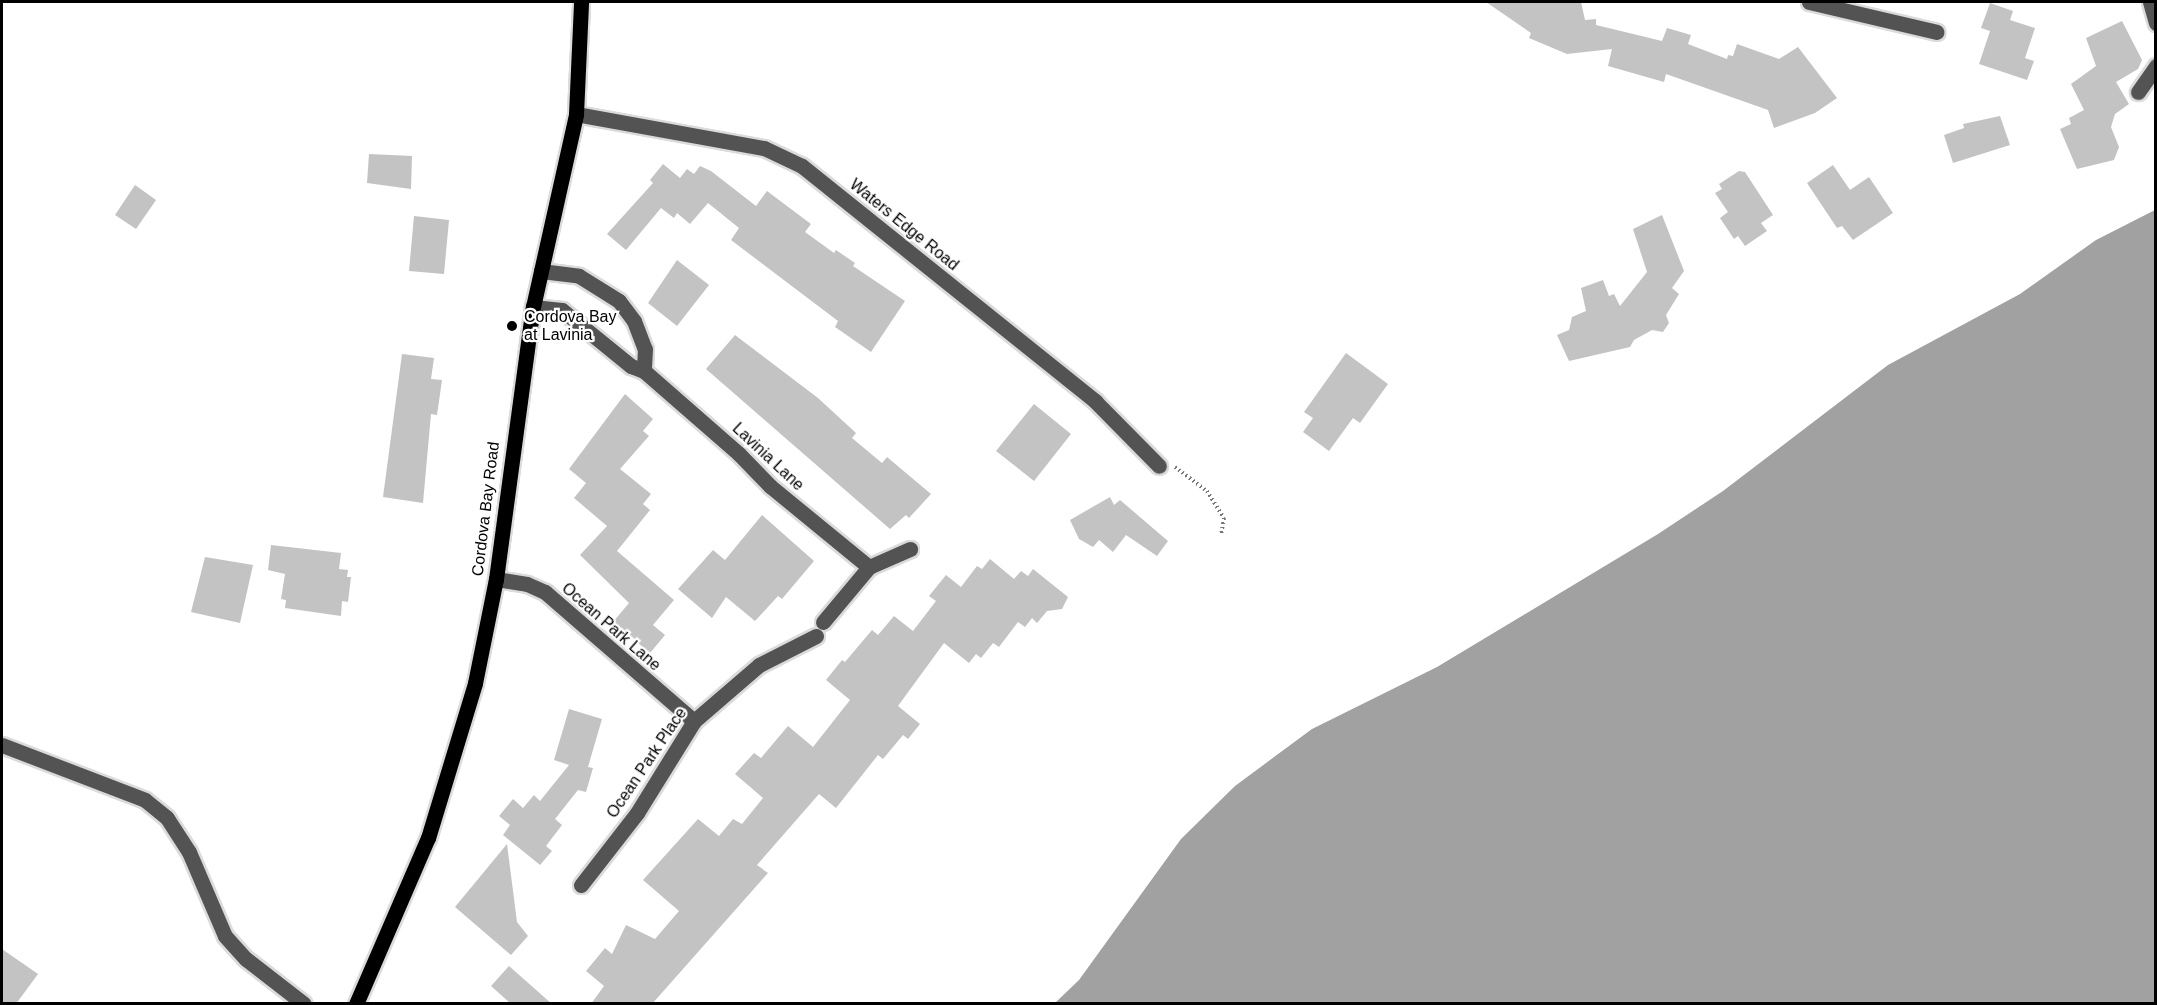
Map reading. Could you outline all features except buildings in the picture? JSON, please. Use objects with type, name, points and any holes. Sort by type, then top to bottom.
[{"type":"main road","name":"Cordova Bay Road","points":[[356,1004],[428,838],[475,684],[496,579],[533,307],[576,114],[581,2]]},
{"type":"street","points":[[1809,2],[1937,32]]},
{"type":"street","points":[[2150,2],[2156,22]]},
{"type":"street","points":[[2138,92],[2156,66]]},
{"type":"street","name":"Waters Edge Road","points":[[576,114],[764,148],[802,166],[1095,401],[1159,466]]},
{"type":"street","points":[[541,271],[579,276],[619,301],[634,321],[645,349],[644,371]]},
{"type":"street","name":"Lavinia Lane","points":[[533,307],[562,310],[644,371],[739,454],[770,486],[870,567]]},
{"type":"street","points":[[870,567],[910,549]]},
{"type":"street","name":"Ocean Park Place","points":[[581,885],[637,813],[694,721],[759,665],[820,629],[870,567]]},
{"type":"street","name":"Ocean Park Lane","points":[[496,579],[527,584],[545,592],[694,721]]},
{"type":"street","points":[[2,745],[145,800],[167,818],[189,852],[225,936],[246,958],[304,1004]]},
{"type":"path","points":[[1159,466],[1170,463],[1207,491],[1224,518],[1221,535]]},
{"type":"shaded area","points":[[2155,210],[2155,1003],[1055,1003],[1079,980],[1181,839],[1235,786],[1312,729],[1437,667],[1658,534],[1723,491],[1888,365],[2020,294],[2096,240]]},
{"type":"place","name":"Cordova Bay at Lavinia","points":[[512,326]]}]
